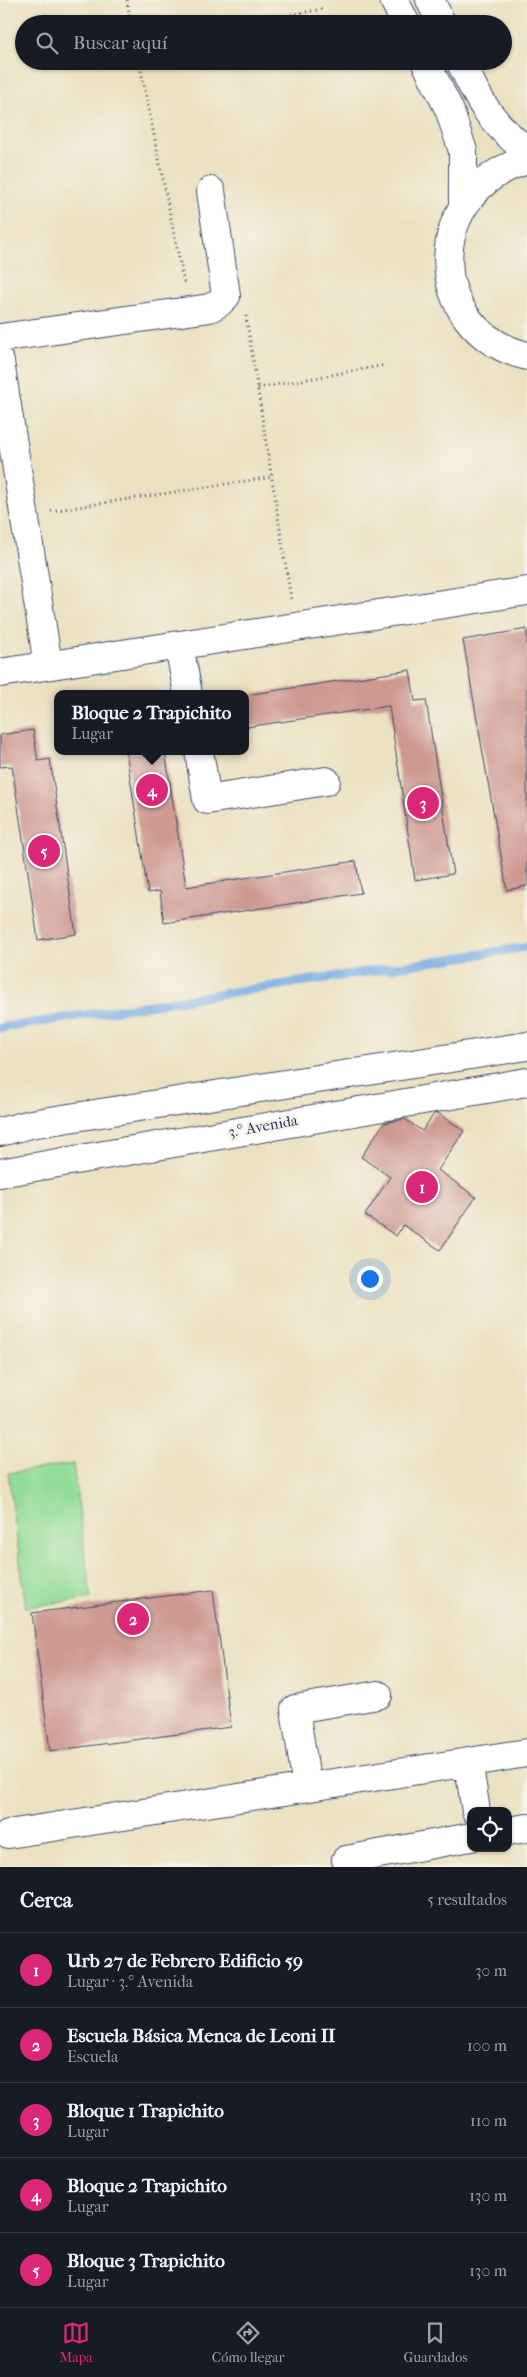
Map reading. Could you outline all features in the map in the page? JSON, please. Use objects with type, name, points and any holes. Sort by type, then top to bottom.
[{"type":"street","points":[[394,0],[402,15]]},
{"type":"street","points":[[430,0],[438,15]]},
{"type":"street","points":[[430,70],[450,109],[463,151],[463,205]]},
{"type":"street","points":[[464,70],[480,103],[503,132],[527,152]]},
{"type":"street","points":[[523,360],[491,341],[472,324],[458,303],[452,287],[448,253],[452,228],[463,205],[482,183],[506,166],[527,160]]},
{"type":"street","points":[[0,338],[210,308],[226,296],[210,191]]},
{"type":"street","points":[[0,362],[48,665]]},
{"type":"street","points":[[0,673],[527,591]]},
{"type":"street","points":[[179,644],[187,690]]},
{"type":"street","points":[[199,755],[207,800],[326,781]]},
{"type":"street","points":[[0,1132],[41,1123],[527,1046]]},
{"type":"street","name":"3.° Avenida","points":[[0,1173],[527,1082]]},
{"type":"street","points":[[307,1787],[295,1709],[378,1695]]},
{"type":"street","points":[[8,1834],[527,1753]]},
{"type":"street","points":[[468,1761],[475,1807]]},
{"type":"street","points":[[512,1830],[527,1828]]},
{"type":"street","points":[[346,1860],[467,1838]]},
{"type":"path","points":[[127,0],[130,15]]},
{"type":"path","points":[[289,15],[323,9]]},
{"type":"path","points":[[141,70],[189,311]]},
{"type":"path","points":[[226,296],[245,306],[295,627]]},
{"type":"path","points":[[258,388],[386,365]]},
{"type":"path","points":[[24,515],[272,477]]},
{"type":"green space","points":[[73,1464],[91,1598],[26,1607],[8,1473]]},
{"type":"building","points":[[527,629],[527,886],[507,890],[463,640]]},
{"type":"building","points":[[410,670],[415,701],[426,700],[453,874],[415,880],[389,706],[249,727],[249,695]]},
{"type":"building","points":[[33,730],[38,761],[50,759],[76,934],[38,940],[12,766],[0,767],[0,735]]},
{"type":"building","points":[[127,755],[166,755],[186,887],[356,861],[361,893],[164,923],[160,891],[148,893]]},
{"type":"building","points":[[438,1113],[464,1131],[438,1170],[476,1197],[440,1250],[403,1225],[396,1236],[365,1215],[390,1177],[361,1157],[384,1123],[405,1119],[422,1131],[434,1114]]},
{"type":"building","points":[[213,1590],[231,1727],[50,1751],[32,1613]]},
{"type":"waterway","points":[[0,1028],[527,947]]},
{"type":"place","name":"Bloque 2 Trapichito","points":[[152,790]]},
{"type":"place","name":"Bloque 1 Trapichito","points":[[423,803]]},
{"type":"place","name":"Bloque 3 Trapichito","points":[[44,851]]},
{"type":"place","name":"Urb 27 de Febrero Edificio 59","points":[[422,1187]]},
{"type":"place","name":"Escuela Básica Menca de Leoni II","points":[[133,1619]]}]
